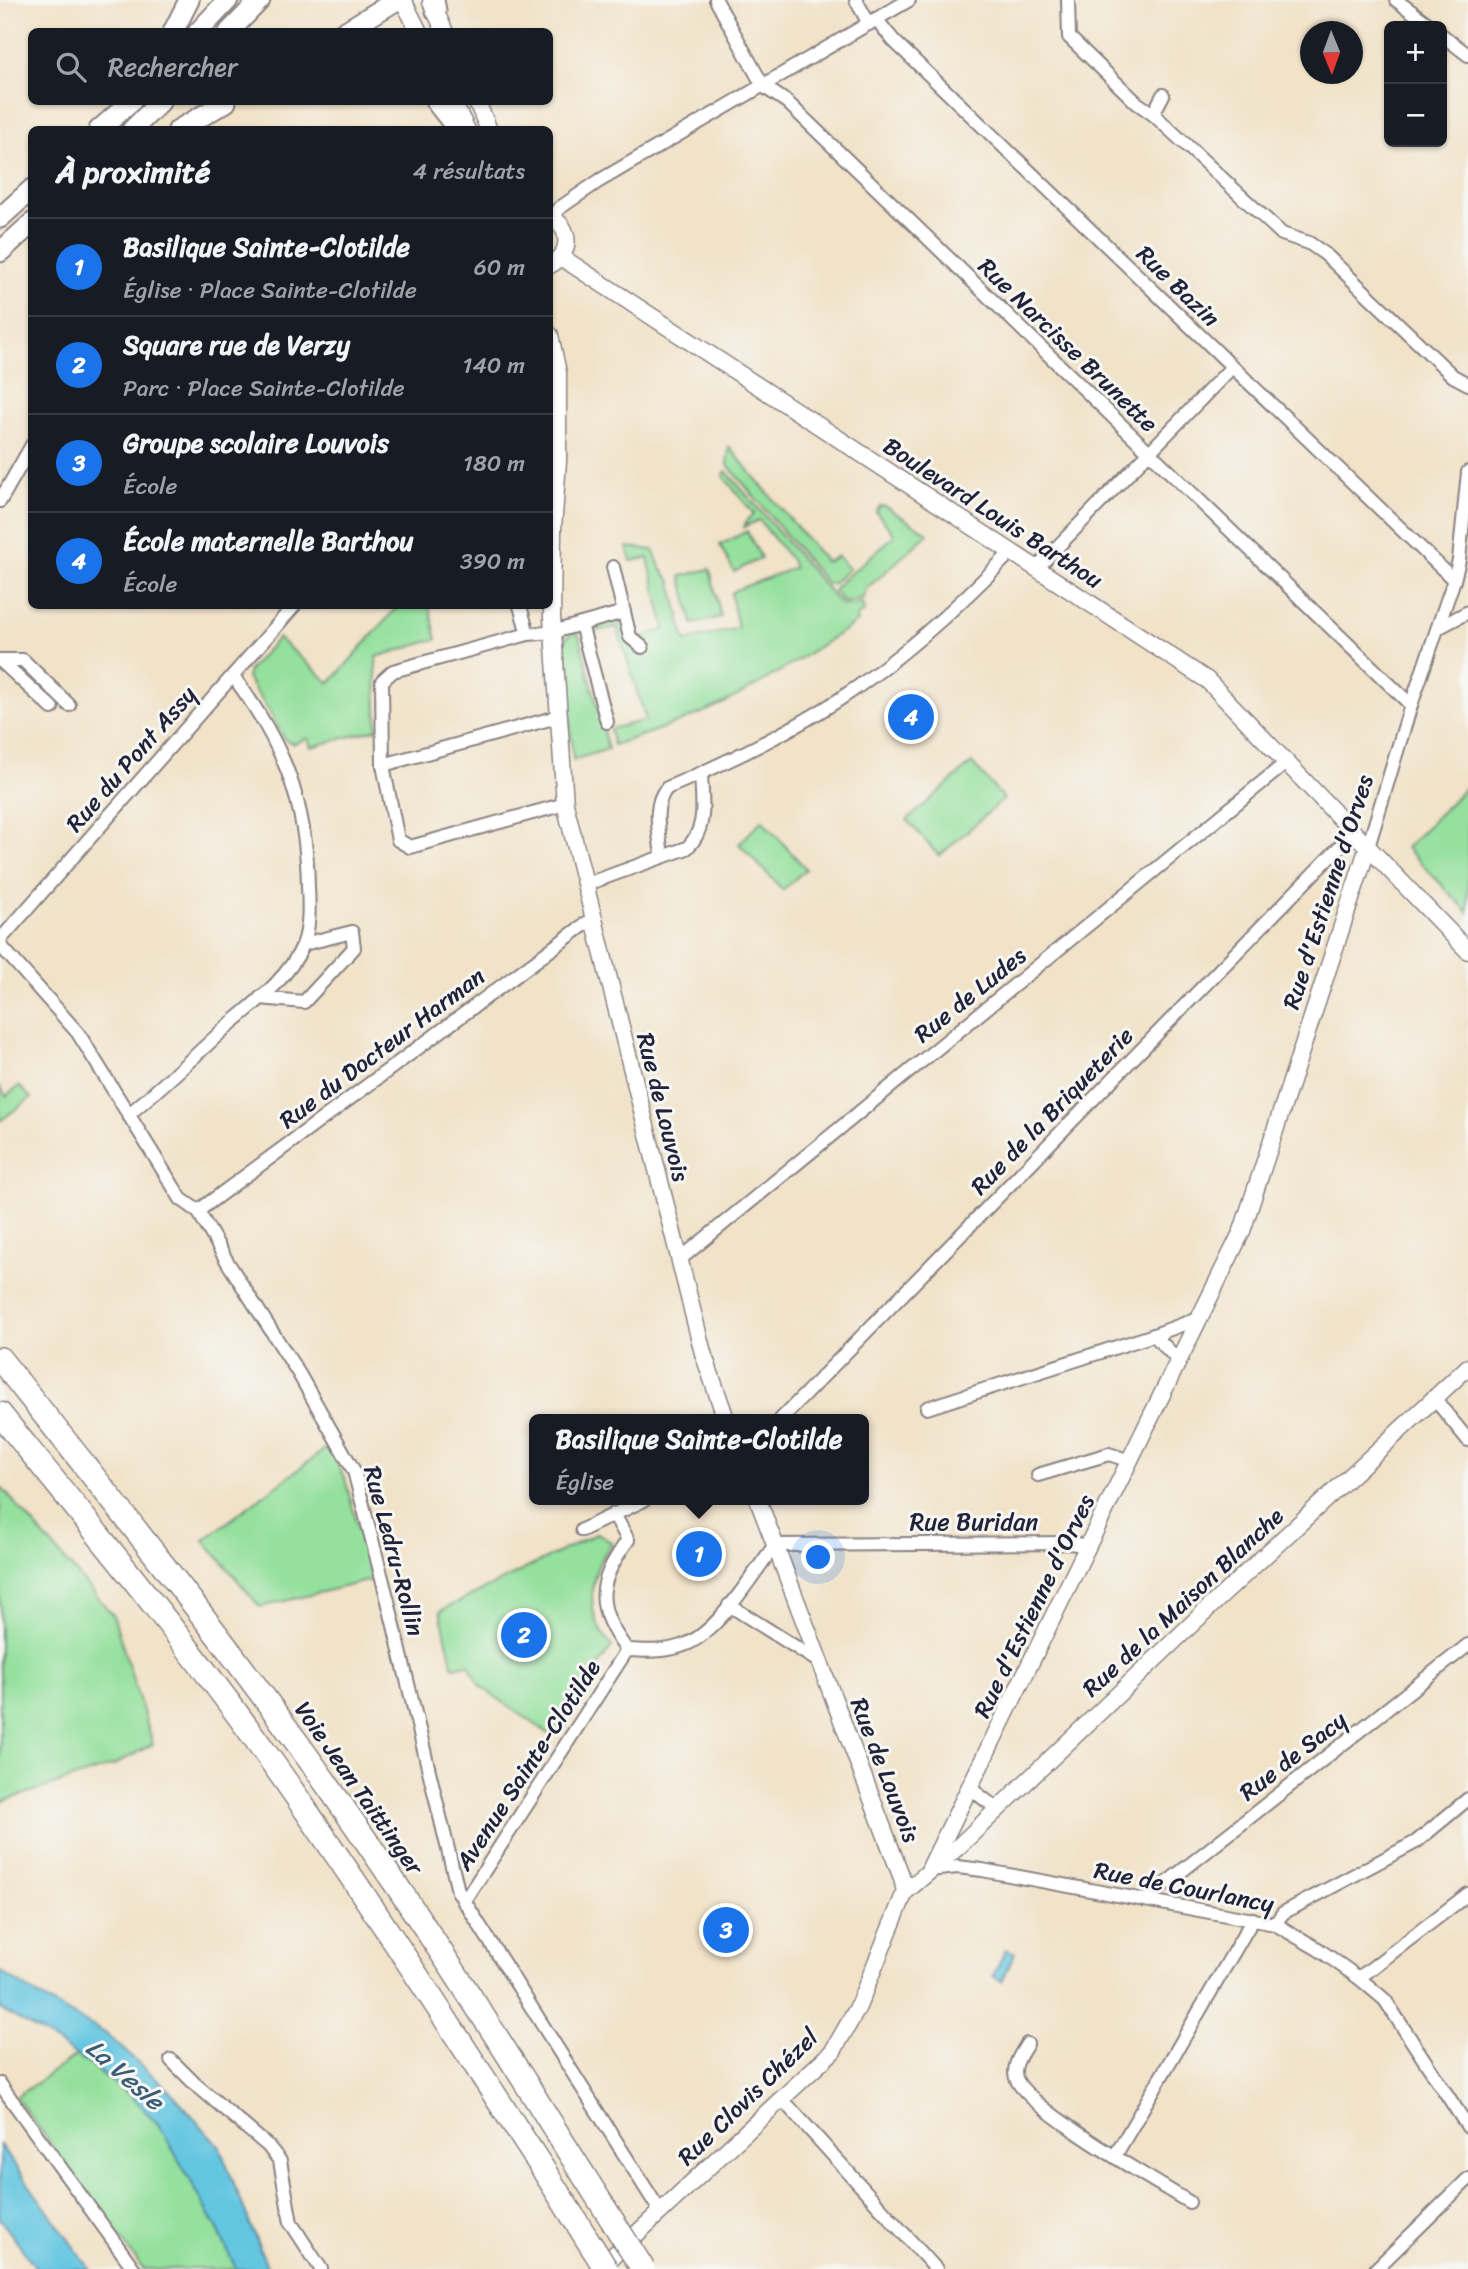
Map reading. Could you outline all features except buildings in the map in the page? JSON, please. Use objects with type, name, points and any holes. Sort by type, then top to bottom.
[{"type":"highway","name":"Voie Jean Taittinger","points":[[0,1359],[188,1596],[302,1749],[431,1937],[643,2269]]},
{"type":"highway","points":[[0,1415],[163,1615],[277,1768],[403,1952],[606,2269]]},
{"type":"main road","points":[[175,28],[189,0]]},
{"type":"main road","points":[[202,28],[229,0]]},
{"type":"main road","points":[[233,28],[260,0]]},
{"type":"main road","points":[[351,28],[397,0]]},
{"type":"main road","points":[[92,126],[111,105]]},
{"type":"main road","points":[[104,126],[128,105]]},
{"type":"main road","points":[[136,126],[157,105]]},
{"type":"main road","points":[[185,126],[221,105]]},
{"type":"main road","points":[[438,105],[455,126]]},
{"type":"main road","points":[[0,218],[28,192]]},
{"type":"main road","points":[[0,252],[28,227]]},
{"type":"main road","points":[[0,266],[28,242]]},
{"type":"street","points":[[403,0],[417,28]]},
{"type":"street","name":"Rue Narcisse Brunette","points":[[716,0],[763,86],[787,102],[1411,705]]},
{"type":"street","name":"Rue Bazin","points":[[856,0],[872,22],[1454,580]]},
{"type":"street","points":[[553,215],[558,209],[599,181],[909,0]]},
{"type":"street","points":[[1068,0],[1069,37],[1137,103],[1153,114],[1282,234],[1309,243],[1325,254],[1453,376],[1468,384]]},
{"type":"street","points":[[1396,0],[1424,21]]},
{"type":"street","points":[[433,4],[443,28]]},
{"type":"street","points":[[1447,38],[1468,55]]},
{"type":"street","points":[[1153,114],[1163,95]]},
{"type":"street","points":[[454,105],[465,126]]},
{"type":"street","points":[[478,105],[487,126]]},
{"type":"street","points":[[553,220],[566,233],[567,246],[554,262]]},
{"type":"street","name":"Boulevard Louis Barthou","points":[[554,262],[1011,552],[1207,680],[1468,951]]},
{"type":"street","name":"Rue de Louvois","points":[[553,349],[559,398],[558,460],[553,509]]},
{"type":"street","points":[[1036,569],[1233,367]]},
{"type":"street","points":[[0,501],[28,452]]},
{"type":"street","name":"Rue d'Estienne d'Orves","points":[[929,1870],[1242,1231],[1368,847],[1411,705],[1454,580],[1459,560],[1468,472]]},
{"type":"street","points":[[662,856],[658,810],[660,795],[667,788],[786,731],[837,701],[960,604],[1011,552]]},
{"type":"street","points":[[613,568],[630,637],[642,647]]},
{"type":"street","name":"Rue du Pont Assy","points":[[0,942],[291,609]]},
{"type":"street","points":[[521,609],[527,635]]},
{"type":"street","name":"Rue de Louvois","points":[[553,609],[557,717],[565,804],[703,1353],[724,1414]]},
{"type":"street","points":[[565,804],[410,847],[398,840],[383,765],[382,681],[393,671],[624,612]]},
{"type":"street","points":[[1438,628],[1468,612]]},
{"type":"street","points":[[581,624],[607,722]]},
{"type":"street","points":[[0,660],[23,660],[69,705]]},
{"type":"street","points":[[0,660],[52,708]]},
{"type":"street","points":[[128,1115],[260,998],[288,970],[304,944],[309,909],[308,859],[302,815],[285,763],[259,711],[233,676]]},
{"type":"street","points":[[383,765],[557,717]]},
{"type":"street","name":"Rue de Ludes","points":[[679,1260],[1287,762]]},
{"type":"street","points":[[584,885],[687,848],[696,839],[703,823],[701,774]]},
{"type":"street","name":"Rue de la Briqueterie","points":[[787,1414],[1354,832]]},
{"type":"street","name":"Rue du Docteur Harman","points":[[198,1211],[592,919]]},
{"type":"street","points":[[260,998],[304,1002],[354,948],[352,932],[304,944]]},
{"type":"street","name":"Rue Ledru-Rollin","points":[[0,942],[78,1033],[181,1199],[198,1211],[299,1374],[354,1471],[456,1884],[464,1902],[660,2211]]},
{"type":"street","points":[[928,1408],[1200,1318]]},
{"type":"street","points":[[1154,1335],[1179,1362]]},
{"type":"street","name":"Rue de la Maison Blanche","points":[[905,1892],[958,1847],[1433,1397],[1468,1367]]},
{"type":"street","points":[[1433,1397],[1468,1440]]},
{"type":"street","points":[[1038,1475],[1108,1454],[1130,1461]]},
{"type":"street","points":[[582,1530],[633,1505]]},
{"type":"street","name":"Rue de Louvois","points":[[760,1505],[902,1878],[905,1892]]},
{"type":"street","points":[[614,1514],[628,1540],[607,1573],[604,1609],[609,1623],[627,1650],[665,1650],[684,1646],[700,1636],[729,1605],[775,1545]]},
{"type":"street","name":"Rue Buridan","points":[[775,1545],[1070,1543],[1089,1546]]},
{"type":"street","points":[[729,1605],[821,1663]]},
{"type":"street","name":"Rue de Sacy","points":[[1145,1900],[1468,1645]]},
{"type":"street","name":"Avenue Sainte-Clotilde","points":[[464,1902],[627,1650]]},
{"type":"street","points":[[970,1788],[998,1809]]},
{"type":"street","points":[[1275,1924],[1283,1913],[1416,1842],[1468,1799]]},
{"type":"street","name":"Rue de Courlancy","points":[[929,1870],[958,1867],[982,1870],[1275,1924],[1318,1949],[1385,2000],[1468,2127]]},
{"type":"street","name":"Rue Clovis Chézel","points":[[599,2269],[833,2051],[857,2009],[905,1892]]},
{"type":"street","points":[[1359,1978],[1468,1894]]},
{"type":"street","points":[[1115,2156],[1253,1920]]},
{"type":"street","points":[[1027,2044],[1015,2065],[1015,2077],[1022,2090],[1063,2123],[1189,2202]]},
{"type":"street","points":[[171,2060],[268,2147],[279,2161],[291,2224],[321,2269]]},
{"type":"street","points":[[0,2084],[134,2269]]},
{"type":"street","points":[[782,2099],[936,2269]]},
{"type":"street","points":[[1376,2269],[1468,2179]]},
{"type":"green space","points":[[729,447],[826,562],[838,556],[849,569],[832,584],[827,584],[727,464]]},
{"type":"green space","points":[[726,471],[842,606],[862,603],[864,612],[856,617],[857,622],[841,633],[724,703],[613,745],[610,729],[646,720],[617,627],[594,631],[594,635],[588,637],[587,632],[602,624],[620,623],[630,645],[644,642],[643,637],[665,629],[648,558],[631,561],[627,547],[653,550],[661,569],[671,581],[685,641],[738,628],[731,594],[735,590],[794,568],[791,560],[759,520],[744,527],[754,514],[723,476]]},
{"type":"green space","points":[[880,506],[928,533],[866,589],[863,598],[844,603],[834,591],[836,586],[894,536],[876,512]]},
{"type":"green space","points":[[747,531],[761,558],[734,572],[720,545]]},
{"type":"green space","points":[[710,569],[721,617],[693,624],[681,576]]},
{"type":"green space","points":[[395,609],[430,609],[437,639],[376,657],[377,729],[311,747],[308,738],[293,744],[285,740],[247,678],[249,670],[278,638],[330,683]]},
{"type":"green space","points":[[574,632],[579,635],[608,749],[573,760],[564,645],[565,639]]},
{"type":"green space","points":[[972,763],[1004,799],[939,856],[907,820]]},
{"type":"green space","points":[[1468,785],[1468,912],[1406,848]]},
{"type":"green space","points":[[762,820],[806,869],[783,890],[739,844]]},
{"type":"green space","points":[[19,1086],[31,1098],[0,1121],[0,1087],[6,1096]]},
{"type":"green space","points":[[328,1447],[345,1479],[372,1580],[260,1607],[204,1540]]},
{"type":"green space","points":[[0,1486],[113,1615],[153,1744],[114,1765],[0,1802]]},
{"type":"green space","points":[[598,1533],[612,1543],[594,1581],[593,1608],[603,1634],[612,1646],[552,1736],[480,1686],[469,1664],[453,1667],[440,1611]]},
{"type":"green space","points":[[77,2055],[132,2097],[159,2125],[219,2231],[236,2269],[143,2269],[16,2097]]},
{"type":"water","points":[[1006,1949],[1015,1953],[1002,1981],[993,1976]]},
{"type":"water","name":"La Vesle","points":[[0,1971],[105,2033],[173,2094],[219,2146],[268,2269],[236,2269],[219,2231],[159,2125],[132,2097],[97,2069],[0,2009]]},
{"type":"water","points":[[0,2145],[90,2269],[37,2269],[0,2219]]},
{"type":"place","name":"École maternelle Barthou","points":[[911,717]]},
{"type":"place","name":"Basilique Sainte-Clotilde","points":[[699,1554]]},
{"type":"place","name":"Square rue de Verzy","points":[[524,1635]]},
{"type":"place","name":"Groupe scolaire Louvois","points":[[726,1930]]}]
